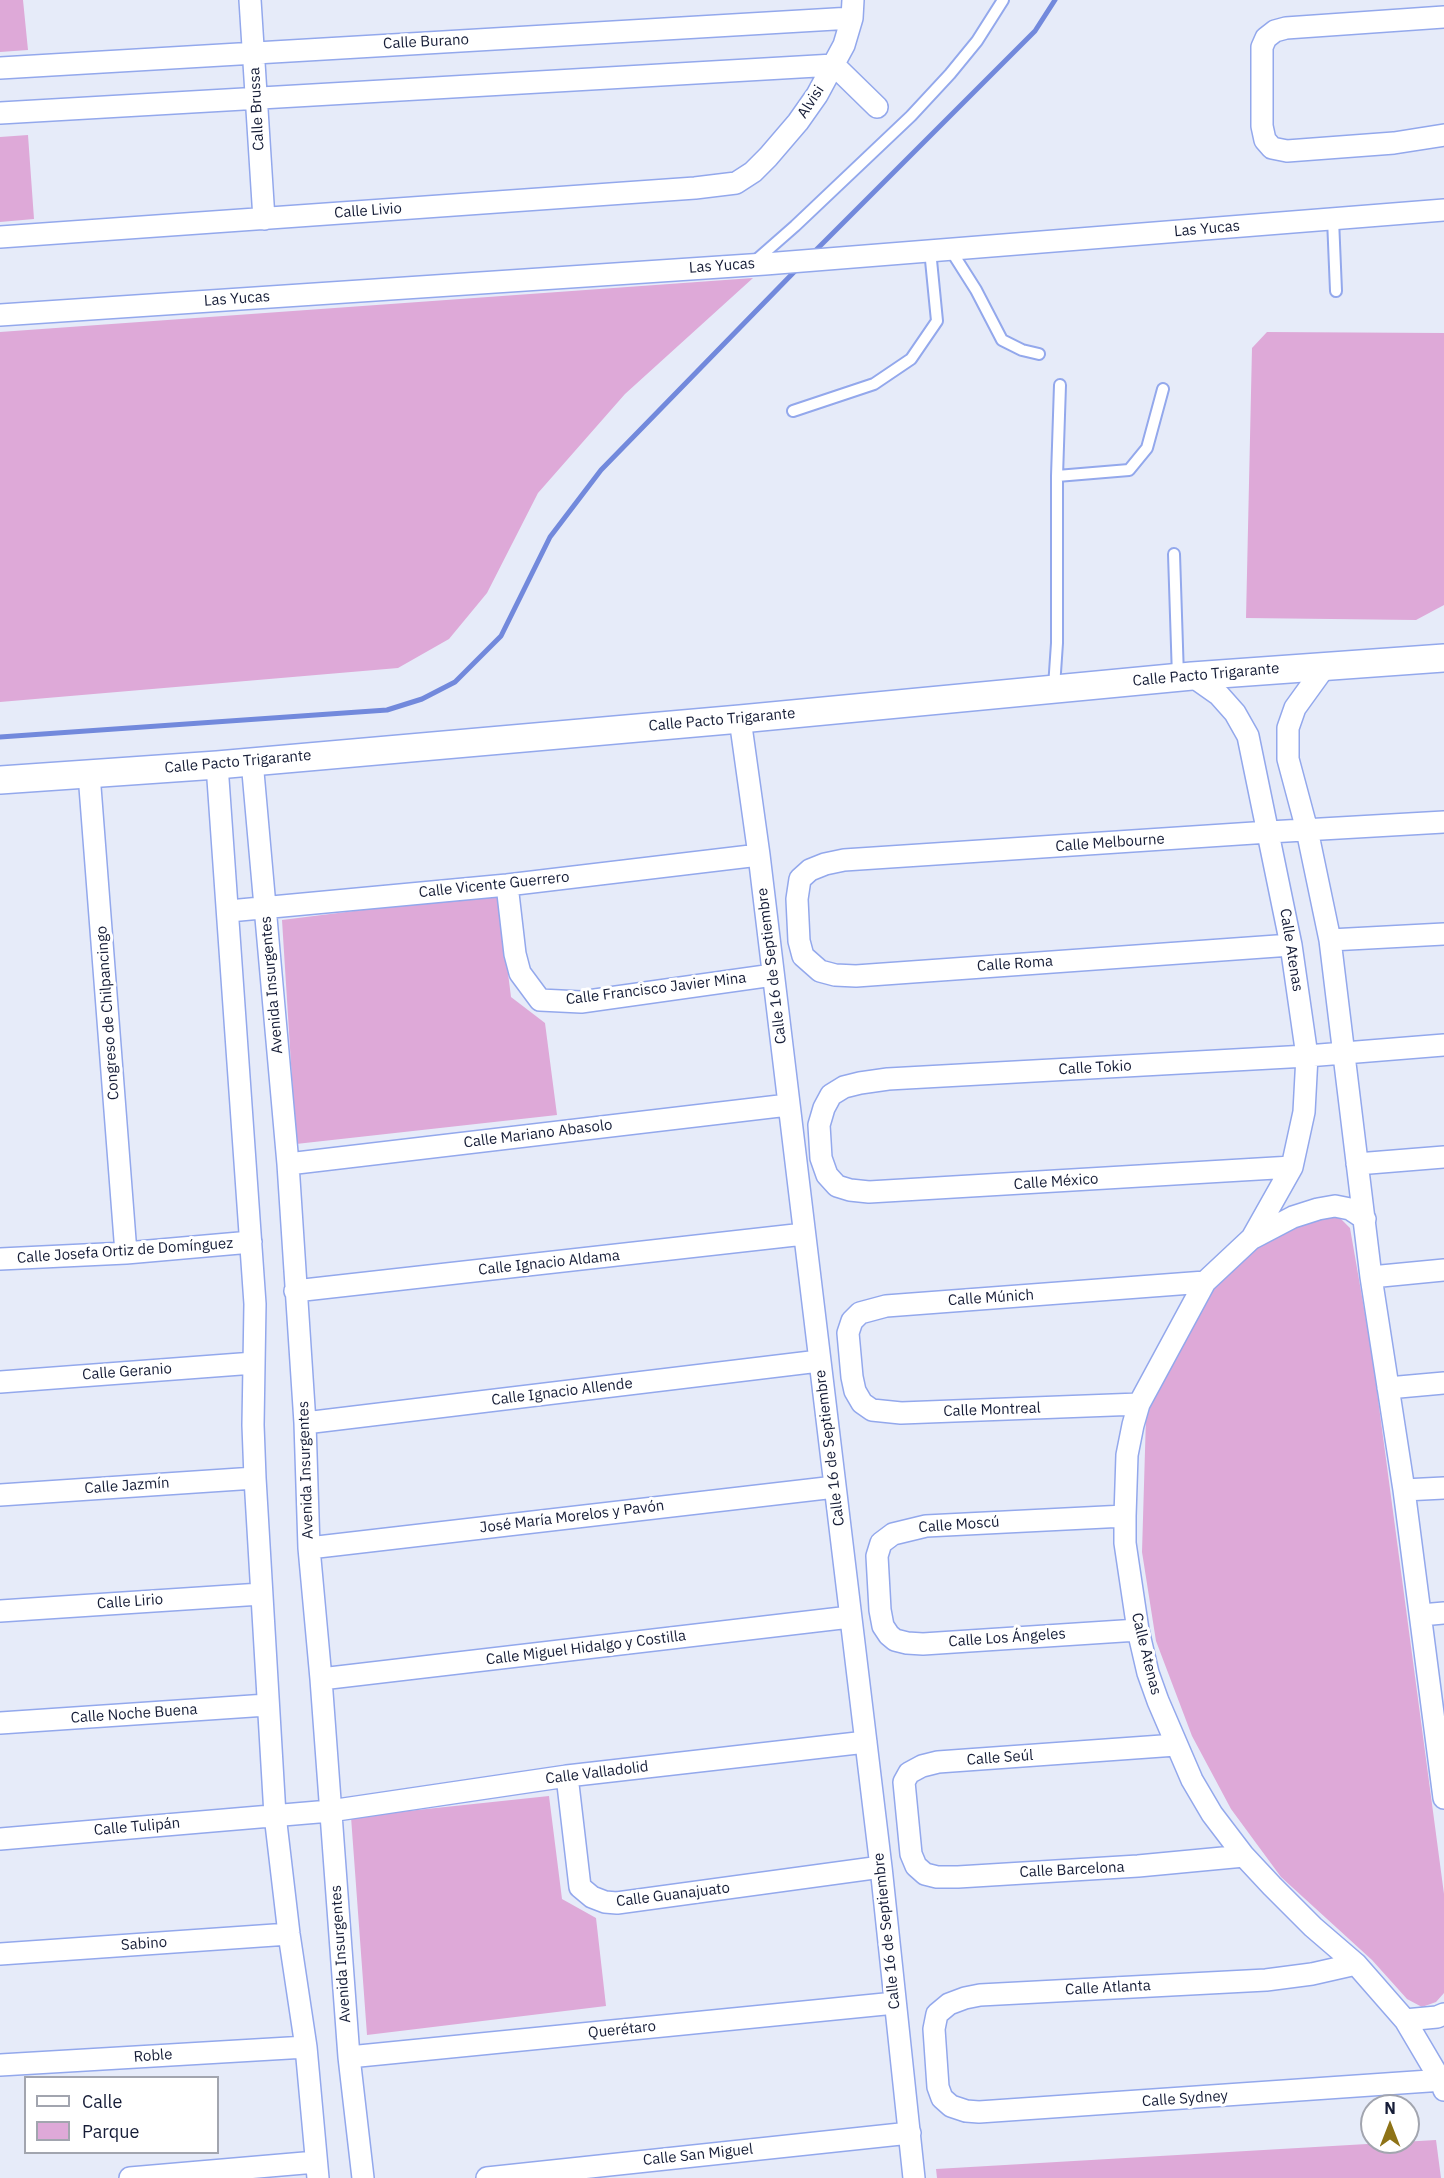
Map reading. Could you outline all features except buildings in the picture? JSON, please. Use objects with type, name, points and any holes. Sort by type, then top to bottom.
[{"type":"street","name":"Calle Brussa","points":[[250,0],[264,219]]},
{"type":"street","name":"Calle Burano","points":[[0,68],[852,9]]},
{"type":"street","name":"Alvisi","points":[[736,183],[768,158],[817,95],[844,45],[852,9]]},
{"type":"street","points":[[1444,17],[1286,28],[1275,31],[1266,38],[1262,47],[1262,126],[1265,140],[1272,148],[1287,152],[1395,143],[1444,135]]},
{"type":"street","points":[[0,113],[834,64],[877,107]]},
{"type":"street","name":"Calle Livio","points":[[0,237],[719,187],[736,183]]},
{"type":"street","name":"Las Yucas","points":[[0,315],[758,264],[1444,210]]},
{"type":"street","name":"Calle Pacto Trigarante","points":[[0,780],[217,765],[1185,677],[1444,658]]},
{"type":"street","points":[[1326,665],[1296,708],[1288,728],[1288,759],[1307,830],[1330,940],[1371,1277],[1404,1490],[1420,1615],[1440,1730],[1444,1798]]},
{"type":"street","name":"Calle Atenas","points":[[1185,677],[1219,695],[1235,713],[1248,736],[1291,945],[1307,1056],[1304,1112],[1292,1167],[1252,1239]]},
{"type":"street","name":"Calle 16 de Septiembre","points":[[740,719],[759,855],[881,1867],[914,2178]]},
{"type":"street","name":"Avenida Insurgentes","points":[[252,761],[288,1164],[305,1423],[309,1548],[349,2058],[363,2178]]},
{"type":"street","points":[[130,2178],[316,2170],[306,2047],[289,1934],[275,1815],[267,1705],[253,1425],[255,1304],[217,765]]},
{"type":"street","name":"Congreso de Chilpancingo","points":[[89,774],[126,1253]]},
{"type":"street","name":"Calle Melbourne","points":[[797,899],[800,879],[810,870],[825,864],[844,861],[1444,822]]},
{"type":"street","name":"Calle Vicente Guerrero","points":[[229,911],[507,885],[759,855]]},
{"type":"street","name":"Calle Francisco Javier Mina","points":[[507,885],[515,954],[520,973],[540,999],[581,1002],[773,975]]},
{"type":"street","name":"Calle Roma","points":[[797,899],[799,941],[803,956],[820,971],[835,975],[856,976],[1291,945]]},
{"type":"street","points":[[1330,940],[1444,934]]},
{"type":"street","name":"Calle Tokio","points":[[827,1175],[821,1158],[819,1125],[824,1108],[831,1095],[844,1087],[860,1083],[900,1078],[1307,1056],[1444,1046]]},
{"type":"street","name":"Calle Mariano Abasolo","points":[[288,1164],[788,1105]]},
{"type":"street","points":[[1357,1164],[1444,1157]]},
{"type":"street","name":"Calle México","points":[[827,1175],[837,1186],[869,1192],[1292,1167]]},
{"type":"street","name":"Calle Atenas","points":[[1365,1219],[1350,1209],[1335,1206],[1293,1217],[1252,1239],[1205,1282],[1139,1404],[1127,1455],[1125,1543],[1138,1630],[1148,1673],[1192,1780],[1212,1814],[1245,1856],[1313,1927],[1356,1964],[1405,2020],[1443,2084]]},
{"type":"street","name":"Calle Ignacio Aldama","points":[[295,1292],[804,1234]]},
{"type":"street","name":"Calle Josefa Ortiz de Domínguez","points":[[0,1259],[126,1253],[250,1242]]},
{"type":"street","points":[[1371,1277],[1444,1270]]},
{"type":"street","name":"Calle Múnich","points":[[855,1390],[848,1333],[852,1321],[860,1313],[873,1308],[1205,1282]]},
{"type":"street","name":"Calle Ignacio Allende","points":[[305,1423],[819,1361]]},
{"type":"street","name":"Calle Geranio","points":[[0,1382],[254,1363]]},
{"type":"street","points":[[1388,1388],[1444,1383]]},
{"type":"street","name":"Calle Montreal","points":[[855,1390],[862,1403],[872,1410],[901,1413],[1139,1404]]},
{"type":"street","name":"Calle Jazmín","points":[[0,1495],[255,1478]]},
{"type":"street","name":"José María Morelos y Pavón","points":[[309,1548],[835,1486]]},
{"type":"street","points":[[1404,1490],[1444,1488]]},
{"type":"street","name":"Calle Moscú","points":[[883,1626],[877,1556],[881,1543],[893,1533],[926,1526],[1125,1516]]},
{"type":"street","name":"Calle Lirio","points":[[0,1611],[261,1594]]},
{"type":"street","points":[[1420,1615],[1444,1613]]},
{"type":"street","name":"Calle Miguel Hidalgo y Costilla","points":[[321,1680],[850,1617]]},
{"type":"street","name":"Calle Los Ángeles","points":[[883,1626],[896,1640],[923,1644],[1138,1630]]},
{"type":"street","name":"Calle Noche Buena","points":[[0,1723],[267,1705]]},
{"type":"street","name":"Calle Valladolid","points":[[275,1815],[330,1811],[567,1776],[866,1742]]},
{"type":"street","name":"Calle Seúl","points":[[910,1854],[904,1782],[909,1773],[922,1766],[938,1762],[1176,1745]]},
{"type":"street","name":"Calle Guanajuato","points":[[567,1776],[580,1887],[592,1897],[605,1902],[617,1903],[881,1867]]},
{"type":"street","name":"Calle Tulipán","points":[[0,1839],[275,1815]]},
{"type":"street","name":"Calle Barcelona","points":[[910,1854],[916,1866],[925,1874],[937,1877],[1138,1866],[1245,1856]]},
{"type":"street","name":"Sabino","points":[[0,1954],[289,1934]]},
{"type":"street","name":"Calle Atlanta","points":[[938,2086],[934,2029],[937,2014],[949,2004],[965,1998],[980,1995],[1266,1980],[1312,1974],[1356,1964]]},
{"type":"street","name":"Querétaro","points":[[349,2058],[896,2003]]},
{"type":"street","points":[[1405,2020],[1437,2017],[1444,2014]]},
{"type":"street","name":"Roble","points":[[0,2066],[306,2047]]},
{"type":"street","name":"Calle Sydney","points":[[938,2086],[942,2098],[951,2106],[979,2112],[1443,2084]]},
{"type":"street","name":"Calle San Miguel","points":[[487,2178],[910,2133]]},
{"type":"lane","points":[[758,264],[911,116],[950,74],[977,41],[1003,0]]},
{"type":"lane","points":[[1333,219],[1336,291]]},
{"type":"lane","points":[[940,250],[976,290],[1002,340],[1022,350],[1039,354]]},
{"type":"lane","points":[[793,411],[874,384],[911,359],[937,321],[940,250]]},
{"type":"lane","points":[[1053,689],[1057,643],[1057,476],[1060,385]]},
{"type":"lane","points":[[1057,476],[1129,470],[1147,448],[1163,389]]},
{"type":"lane","points":[[1174,554],[1185,677]]},
{"type":"green space","points":[[0,0],[23,0],[28,50],[0,52]]},
{"type":"green space","points":[[28,135],[34,219],[0,222],[0,137]]},
{"type":"green space","points":[[753,278],[625,394],[538,493],[487,593],[449,639],[398,668],[0,702],[0,332]]},
{"type":"green space","points":[[1267,332],[1444,333],[1444,605],[1416,620],[1246,618],[1252,348]]},
{"type":"green space","points":[[498,893],[511,997],[545,1023],[557,1115],[296,1144],[282,920]]},
{"type":"green space","points":[[1320,1216],[1338,1216],[1350,1228],[1372,1354],[1444,1894],[1444,1993],[1436,2002],[1422,2007],[1407,1999],[1372,1960],[1281,1877],[1231,1809],[1192,1736],[1156,1641],[1142,1552],[1146,1417],[1173,1344],[1210,1282],[1274,1235]]},
{"type":"green space","points":[[549,1796],[562,1899],[596,1918],[606,2006],[367,2035],[351,1817]]},
{"type":"green space","points":[[1436,2140],[1441,2178],[937,2178],[936,2169],[1360,2144],[1360,2154],[1420,2154],[1420,2141]]},
{"type":"waterway","points":[[812,254],[1035,31],[1055,0]]},
{"type":"waterway","points":[[0,737],[387,710],[422,699],[455,682],[501,636],[550,537],[601,470],[797,269]]}]
